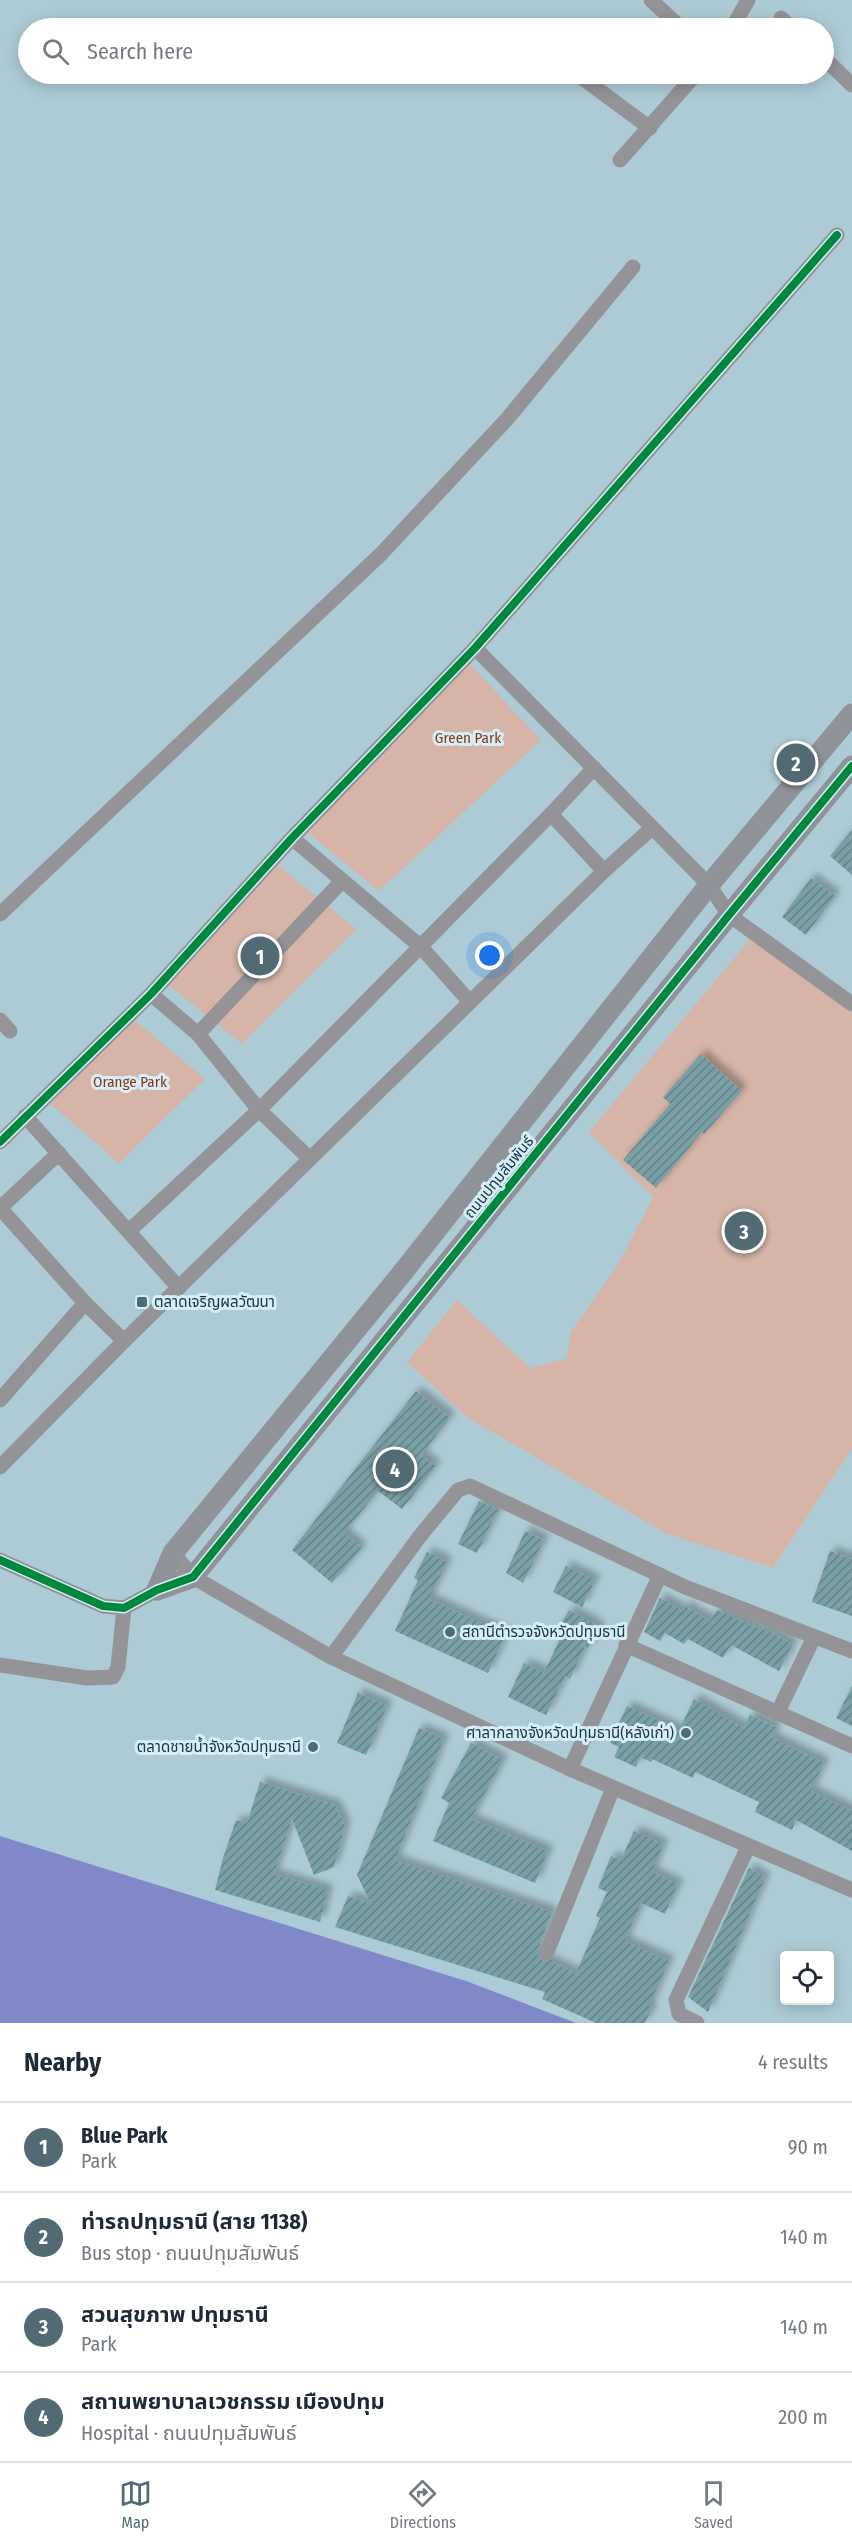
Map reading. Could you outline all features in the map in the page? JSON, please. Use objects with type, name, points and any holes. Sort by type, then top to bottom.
[{"type":"street","points":[[651,0],[670,18]]},
{"type":"street","points":[[738,18],[748,0]]},
{"type":"street","points":[[834,68],[852,85]]},
{"type":"street","points":[[591,84],[650,128]]},
{"type":"street","points":[[620,160],[687,84]]},
{"type":"street","points":[[0,1142],[151,994],[292,838],[475,648],[837,235]]},
{"type":"street","points":[[0,914],[381,554],[507,418],[633,267]]},
{"type":"street","points":[[475,648],[709,885],[729,915],[852,1004]]},
{"type":"street","name":"ถนนปทุมสัมพันธ์","points":[[157,1590],[173,1553],[403,1272],[709,885],[852,714]]},
{"type":"street","name":"ถนนปทุมสัมพันธ์","points":[[193,1578],[852,766]]},
{"type":"street","points":[[129,1231],[260,1110],[594,768]]},
{"type":"street","points":[[551,814],[604,871]]},
{"type":"street","points":[[0,1467],[178,1288],[604,871],[652,828]]},
{"type":"street","points":[[292,838],[340,882],[421,947],[470,1002]]},
{"type":"street","points":[[198,1034],[340,882]]},
{"type":"street","points":[[151,994],[198,1034],[260,1110],[310,1159]]},
{"type":"street","points":[[25,1116],[178,1288]]},
{"type":"street","points":[[59,1153],[0,1208],[85,1303],[124,1341]]},
{"type":"street","points":[[0,1400],[85,1303]]},
{"type":"street","points":[[331,1657],[420,1536],[458,1490],[466,1486],[476,1487],[660,1575],[852,1651]]},
{"type":"street","points":[[173,1553],[193,1578],[331,1657],[570,1769],[852,1890]]},
{"type":"street","points":[[0,1560],[103,1606],[124,1608],[157,1590],[193,1578]]},
{"type":"street","points":[[570,1769],[660,1575]]},
{"type":"street","points":[[0,1665],[87,1678],[113,1677],[118,1667],[124,1608]]},
{"type":"street","points":[[777,1714],[814,1637]]},
{"type":"street","points":[[626,1645],[852,1746]]},
{"type":"street","points":[[547,1952],[613,1788]]},
{"type":"street","points":[[697,2023],[679,2014],[676,2000],[748,1847]]},
{"type":"green space","name":"Green Park","points":[[470,664],[541,740],[379,891],[302,828]]},
{"type":"green space","points":[[274,862],[356,929],[242,1044],[166,983]]},
{"type":"green space","points":[[751,938],[852,1010],[852,1449],[773,1568],[665,1533],[467,1417],[407,1362],[457,1300],[530,1368],[567,1358],[570,1333],[618,1265],[653,1197],[589,1132]]},
{"type":"green space","name":"Orange Park","points":[[125,1012],[205,1079],[119,1163],[46,1100]]},
{"type":"water","points":[[0,1836],[466,1981],[576,2023],[0,2023]]},
{"type":"building","points":[[852,830],[852,875],[830,856]]},
{"type":"building","points":[[811,878],[835,896],[806,935],[782,917]]},
{"type":"building","points":[[701,1054],[742,1091],[704,1134],[702,1132],[656,1188],[623,1160],[670,1104],[663,1097]]},
{"type":"building","points":[[416,1391],[450,1418],[421,1455],[436,1466],[402,1509],[378,1491],[344,1533],[362,1548],[332,1583],[292,1550]]},
{"type":"building","points":[[479,1501],[498,1510],[477,1553],[458,1544]]},
{"type":"building","points":[[525,1531],[544,1540],[523,1583],[506,1573]]},
{"type":"building","points":[[830,1551],[852,1559],[852,1616],[812,1602]]},
{"type":"building","name":"สถานีตำรวจจังหวัดปทุมธานี","points":[[427,1552],[447,1562],[429,1599],[506,1634],[488,1673],[395,1631],[418,1580],[414,1578]]},
{"type":"building","points":[[566,1566],[595,1580],[582,1607],[553,1592]]},
{"type":"building","points":[[660,1598],[683,1611],[685,1606],[710,1621],[717,1610],[762,1630],[763,1628],[793,1644],[779,1671],[731,1645],[723,1658],[688,1639],[684,1644],[665,1633],[660,1641],[644,1632]]},
{"type":"building","points":[[569,1610],[600,1627],[588,1648],[585,1646],[570,1679],[565,1676],[546,1715],[508,1697],[524,1663],[544,1673],[562,1634],[557,1631]]},
{"type":"building","points":[[852,1686],[852,1726],[836,1718]]},
{"type":"building","points":[[358,1693],[387,1706],[366,1755],[337,1743]]},
{"type":"building","points":[[694,1699],[744,1728],[750,1715],[776,1727],[771,1737],[824,1763],[811,1791],[852,1811],[852,1851],[796,1820],[792,1830],[755,1812],[759,1802],[695,1772],[693,1778],[652,1759],[651,1762],[640,1757],[636,1767],[614,1757],[619,1747],[610,1743],[627,1706],[679,1730]]},
{"type":"building","points":[[419,1728],[444,1739],[395,1860],[552,1912],[538,1949],[538,1955],[543,1961],[552,1960],[576,1973],[600,1918],[596,1916],[607,1892],[598,1888],[611,1856],[621,1860],[634,1831],[663,1844],[652,1872],[678,1884],[665,1914],[641,1903],[625,1941],[669,1961],[649,2006],[652,2008],[645,2023],[596,2023],[542,1999],[545,1992],[335,1927],[348,1896],[371,1904],[357,1875]]},
{"type":"building","points":[[471,1743],[503,1760],[471,1819],[548,1851],[535,1883],[433,1841],[449,1803],[441,1798]]},
{"type":"building","points":[[260,1782],[335,1805],[345,1826],[334,1867],[314,1875],[292,1819],[274,1874],[328,1890],[320,1922],[215,1890],[236,1820],[247,1823]]},
{"type":"building","points":[[749,1868],[765,1878],[708,2012],[688,1997]]},
{"type":"cycle path","points":[[0,1142],[151,994],[292,838],[475,648],[837,235]]},
{"type":"cycle path","points":[[0,1560],[103,1606],[124,1608],[157,1590],[193,1577],[852,766]]},
{"type":"place","name":"ท่ารถปทุมธานี (สาย 1138)","points":[[796,763]]},
{"type":"place","name":"Blue Park","points":[[260,956]]},
{"type":"place","name":"สวนสุขภาพ ปทุมธานี","points":[[744,1231]]},
{"type":"place","name":"ตลาดเจริญผลวัฒนา","points":[[142,1302]]},
{"type":"place","name":"สถานพยาบาลเวชกรรม เมืองปทุม","points":[[395,1469]]},
{"type":"place","name":"สถานีตำรวจจังหวัดปทุมธานี","points":[[450,1632]]},
{"type":"place","name":"ศาลากลางจังหวัดปทุมธานี(หลังเก่า)","points":[[686,1733]]},
{"type":"place","name":"ตลาดชายน้ำจังหวัดปทุมธานี","points":[[313,1747]]}]
